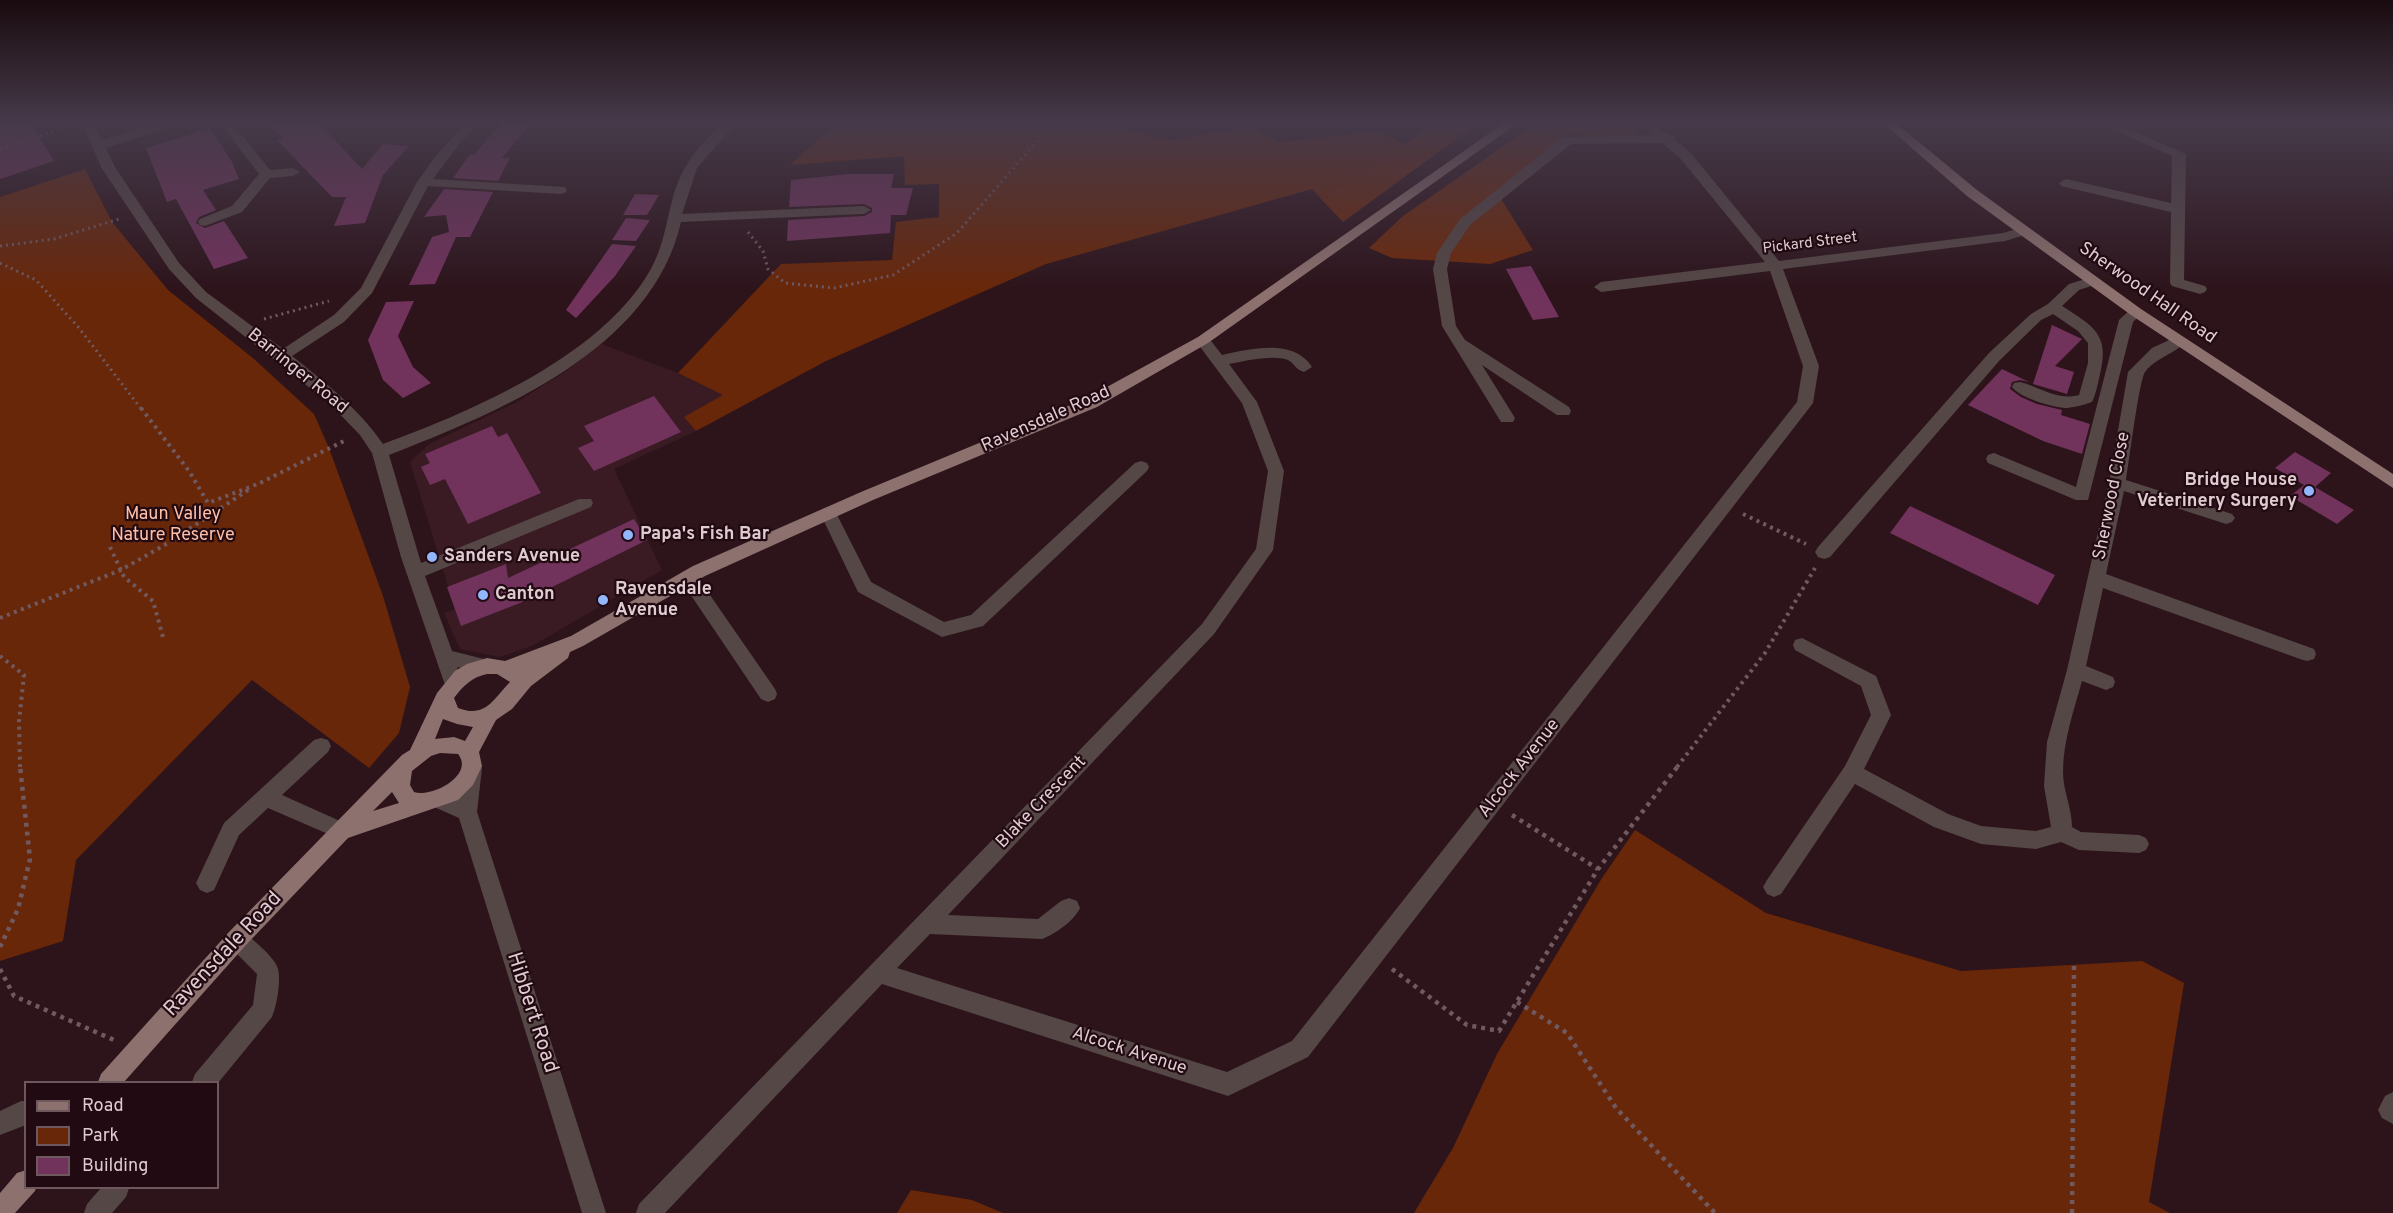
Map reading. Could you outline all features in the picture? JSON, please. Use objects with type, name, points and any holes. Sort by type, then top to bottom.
[{"type":"main road","name":"Ravensdale Road","points":[[342,831],[433,801],[461,786],[489,715],[507,700],[513,691],[577,641],[688,577],[828,513],[1091,403],[1203,340],[1431,180]]},
{"type":"main road","name":"Sherwood Hall Road","points":[[1956,180],[2136,312],[2393,482]]},
{"type":"main road","name":"Ravensdale Road","points":[[484,666],[505,669],[577,641]]},
{"type":"main road","points":[[484,666],[462,675],[449,690],[450,713],[467,719],[489,715]]},
{"type":"main road","points":[[505,669],[512,674],[513,691]]},
{"type":"main road","name":"Ravensdale Road","points":[[111,1081],[237,939],[419,752],[449,690]]},
{"type":"main road","points":[[419,752],[442,744],[462,746],[470,760]]},
{"type":"main road","points":[[402,771],[399,781],[400,790],[405,797],[415,802],[433,801]]},
{"type":"main road","points":[[0,1212],[24,1184]]},
{"type":"street","name":"Barringer Road","points":[[118,180],[137,213],[174,266],[201,295],[335,399],[366,431],[380,452],[416,572],[445,657],[449,690]]},
{"type":"street","points":[[205,222],[237,209],[261,180]]},
{"type":"street","points":[[380,452],[465,419],[527,385],[598,339],[637,303],[662,262],[686,180]]},
{"type":"street","points":[[1507,418],[1449,326],[1440,269],[1444,253],[1465,222],[1518,180]]},
{"type":"street","name":"Alcock Avenue","points":[[879,973],[1228,1083],[1300,1049],[1805,403],[1811,366],[1775,265],[1706,180]]},
{"type":"street","points":[[2179,180],[2177,283],[2200,289]]},
{"type":"street","points":[[282,356],[333,323],[360,300],[424,182],[560,190]]},
{"type":"street","points":[[2066,183],[2178,209]]},
{"type":"street","points":[[676,218],[864,210]]},
{"type":"street","name":"Pickard Street","points":[[1601,287],[2005,237],[2023,231]]},
{"type":"street","points":[[1824,552],[1994,357],[2036,317],[2053,307],[2074,287],[2092,281]]},
{"type":"street","points":[[2020,387],[2056,403],[2075,403],[2086,398],[2099,349],[2096,338],[2053,307]]},
{"type":"street","points":[[1994,459],[2082,496],[2126,320],[2136,312]]},
{"type":"street","name":"Blake Crescent","points":[[648,1213],[1208,629],[1264,550],[1276,471],[1249,402],[1203,340]]},
{"type":"street","name":"Sherwood Close","points":[[2061,832],[2063,818],[2054,787],[2056,743],[2076,670],[2117,483],[2136,372],[2157,352],[2178,341]]},
{"type":"street","points":[[1460,343],[1563,411]]},
{"type":"street","points":[[1218,361],[1250,355],[1286,356],[1295,357],[1304,367]]},
{"type":"street","points":[[828,513],[864,586],[942,630],[976,621],[1141,466]]},
{"type":"street","points":[[2117,483],[2226,518]]},
{"type":"street","points":[[416,572],[585,503]]},
{"type":"street","points":[[688,577],[768,694]]},
{"type":"street","points":[[2096,578],[2307,654]]},
{"type":"street","points":[[1774,887],[1852,772],[1881,715],[1869,681],[1802,645]]},
{"type":"street","points":[[445,657],[484,666]]},
{"type":"street","points":[[2076,670],[2106,682]]},
{"type":"street","points":[[207,883],[231,829],[321,746]]},
{"type":"street","name":"Hibbert Road","points":[[470,760],[467,812],[594,1213]]},
{"type":"street","points":[[1852,772],[1941,821],[1981,835],[2036,840],[2055,836],[2061,832],[2079,841],[2139,844]]},
{"type":"street","points":[[266,797],[342,831]]},
{"type":"street","points":[[433,801],[467,812]]},
{"type":"street","points":[[925,924],[1041,929],[1069,908]]},
{"type":"street","points":[[205,1081],[264,1009],[268,970],[237,939]]},
{"type":"street","points":[[0,1122],[24,1113]]},
{"type":"street","points":[[96,1213],[116,1189]]},
{"type":"path","points":[[735,216],[763,251],[768,269],[785,284],[834,288],[893,275],[957,233],[1004,180]]},
{"type":"path","points":[[0,246],[54,239],[137,213]]},
{"type":"path","points":[[0,262],[36,280],[79,328],[189,471],[208,503],[258,484],[366,431]]},
{"type":"path","points":[[240,325],[367,290]]},
{"type":"path","points":[[0,618],[122,570],[258,484]]},
{"type":"path","points":[[1374,956],[1467,1026],[1499,1031],[1598,869],[1765,653],[1824,552],[1724,505]]},
{"type":"path","points":[[110,547],[124,577],[153,601],[163,637]]},
{"type":"path","points":[[0,656],[24,675],[19,721],[19,755],[30,859],[18,909],[0,947]]},
{"type":"path","points":[[1493,803],[1598,869]]},
{"type":"path","points":[[2072,1213],[2074,966]]},
{"type":"path","points":[[0,969],[14,996],[137,1050]]},
{"type":"path","points":[[1517,1002],[1567,1033],[1616,1107],[1715,1213]]},
{"type":"shaded area","points":[[1352,180],[1401,180],[1343,222],[1322,200]]},
{"type":"shaded area","points":[[1455,180],[1515,180],[1498,194],[1533,250],[1490,264],[1392,258],[1369,248],[1403,216]]},
{"type":"shaded area","points":[[601,344],[678,373],[724,395],[685,418],[696,431],[614,469],[662,570],[532,646],[500,657],[460,649],[444,613],[455,609],[410,462],[429,444],[517,402],[562,374]]},
{"type":"green space","name":"Maun Valley Nature Reserve","points":[[53,180],[90,180],[112,222],[168,290],[254,359],[314,414],[329,448],[383,596],[410,687],[399,733],[369,768],[252,680],[76,860],[63,941],[0,961],[0,197]]},
{"type":"green space","points":[[905,180],[1352,180],[1322,200],[1312,189],[1046,264],[826,361],[696,431],[684,417],[723,395],[678,373],[781,264],[892,260],[896,222],[939,217],[939,184],[905,185]]},
{"type":"green space","points":[[1635,830],[1766,913],[1961,971],[2142,961],[2184,983],[2149,1202],[2170,1213],[1414,1213],[1453,1148],[1497,1054],[1602,878]]},
{"type":"green space","points":[[911,1190],[972,1200],[1003,1213],[897,1213]]},
{"type":"building","points":[[158,180],[237,180],[203,190],[216,210],[199,217],[196,223],[205,228],[224,221],[248,258],[214,269],[176,199],[167,202]]},
{"type":"building","points":[[315,180],[381,180],[365,223],[334,226],[346,197],[332,197]]},
{"type":"building","points":[[791,180],[893,180],[891,188],[913,188],[906,215],[891,215],[890,233],[787,241],[788,220],[864,216],[872,212],[872,208],[864,204],[789,207]]},
{"type":"building","points":[[444,189],[493,192],[470,237],[456,237],[435,284],[409,285],[432,237],[449,232],[446,215],[424,217]]},
{"type":"building","points":[[635,194],[659,195],[647,215],[623,215]]},
{"type":"building","points":[[626,218],[650,220],[636,241],[612,240]]},
{"type":"building","points":[[612,244],[636,246],[615,276],[576,318],[566,310]]},
{"type":"building","points":[[1531,266],[1559,317],[1533,320],[1506,269]]},
{"type":"building","points":[[414,301],[398,336],[413,367],[431,383],[403,398],[383,380],[368,340],[386,302]]},
{"type":"building","points":[[2052,325],[2082,339],[2055,366],[2074,372],[2067,394],[2033,384]]},
{"type":"building","points":[[2002,369],[2029,382],[2020,380],[2012,382],[2010,389],[2021,397],[2037,404],[2062,410],[2061,415],[2090,424],[2082,454],[2043,441],[1968,405]]},
{"type":"building","points":[[654,396],[681,432],[594,471],[578,448],[594,441],[584,426]]},
{"type":"building","points":[[492,426],[498,437],[507,433],[541,493],[468,524],[445,479],[430,485],[421,467],[430,463],[425,454]]},
{"type":"building","name":"Bridge House Veterinery Surgery","points":[[2295,452],[2331,473],[2315,487],[2354,510],[2337,524],[2290,496],[2304,485],[2275,468]]},
{"type":"building","points":[[1910,506],[2055,575],[2038,605],[1890,533]]},
{"type":"building","points":[[634,519],[647,540],[520,603],[461,626],[447,587],[506,564],[508,578]]},
{"type":"place","name":"Bridge House Veterinery Surgery","points":[[2309,491]]},
{"type":"place","name":"Papa's Fish Bar","points":[[628,535]]},
{"type":"place","name":"Sanders Avenue","points":[[432,557]]},
{"type":"place","name":"Canton","points":[[483,595]]},
{"type":"place","name":"Ravensdale Avenue","points":[[603,600]]}]
